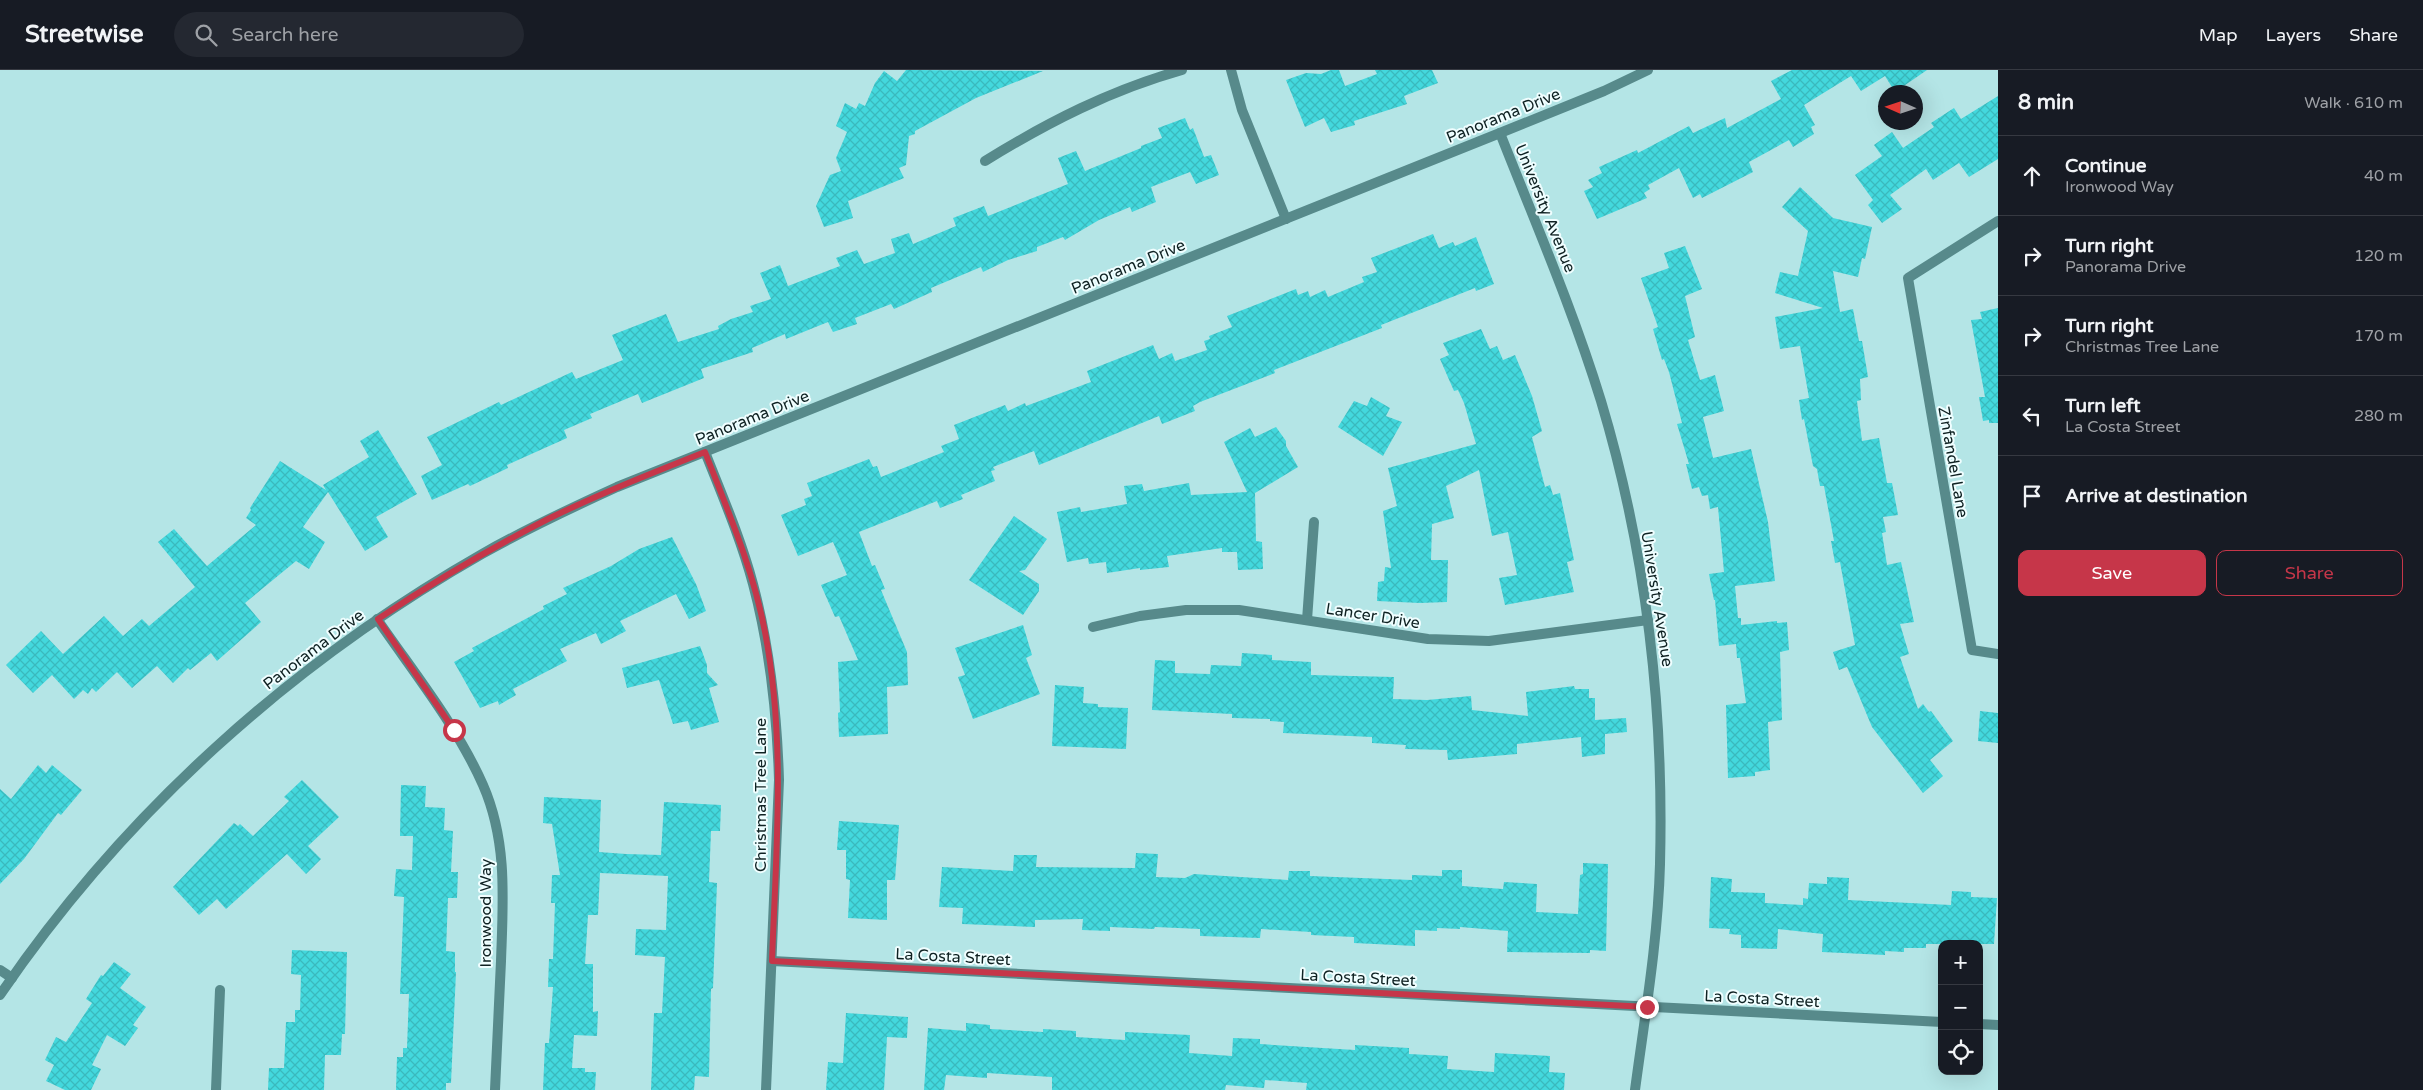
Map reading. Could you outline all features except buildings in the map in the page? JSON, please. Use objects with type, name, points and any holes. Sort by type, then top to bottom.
[{"type":"street","points":[[985,161],[1038,128],[1091,102],[1146,80],[1182,70]]},
{"type":"street","points":[[1231,70],[1242,110],[1286,219]]},
{"type":"street","name":"Panorama Drive","points":[[0,995],[64,910],[155,805],[227,736],[284,688],[378,619],[483,553],[617,487],[1604,91],[1648,70]]},
{"type":"street","name":"University Avenue","points":[[1500,133],[1578,330],[1601,402],[1623,483],[1648,620],[1656,688],[1661,788],[1660,867],[1655,941],[1635,1090]]},
{"type":"street","name":"Zinfandel Lane","points":[[1998,221],[1908,278],[1972,650],[1998,654]]},
{"type":"street","name":"Christmas Tree Lane","points":[[705,452],[738,535],[753,582],[773,680],[778,729],[779,780],[766,1090]]},
{"type":"street","points":[[1307,620],[1314,522]]},
{"type":"street","name":"Lancer Drive","points":[[1093,627],[1140,616],[1186,610],[1239,610],[1449,641],[1489,641],[1648,620]]},
{"type":"street","name":"Ironwood Way","points":[[378,619],[466,750],[484,787],[495,820],[502,854],[504,888],[495,1090]]},
{"type":"street","name":"La Costa Street","points":[[772,961],[1938,1022]]},
{"type":"street","points":[[0,970],[12,978]]},
{"type":"street","points":[[216,1090],[220,990]]},
{"type":"street","points":[[1983,1024],[1998,1025]]},
{"type":"route","points":[[454,730],[378,619],[483,553],[549,519],[617,487],[705,452],[738,535],[753,582],[773,680],[778,729],[779,780],[772,961],[1647,1007]]}]
